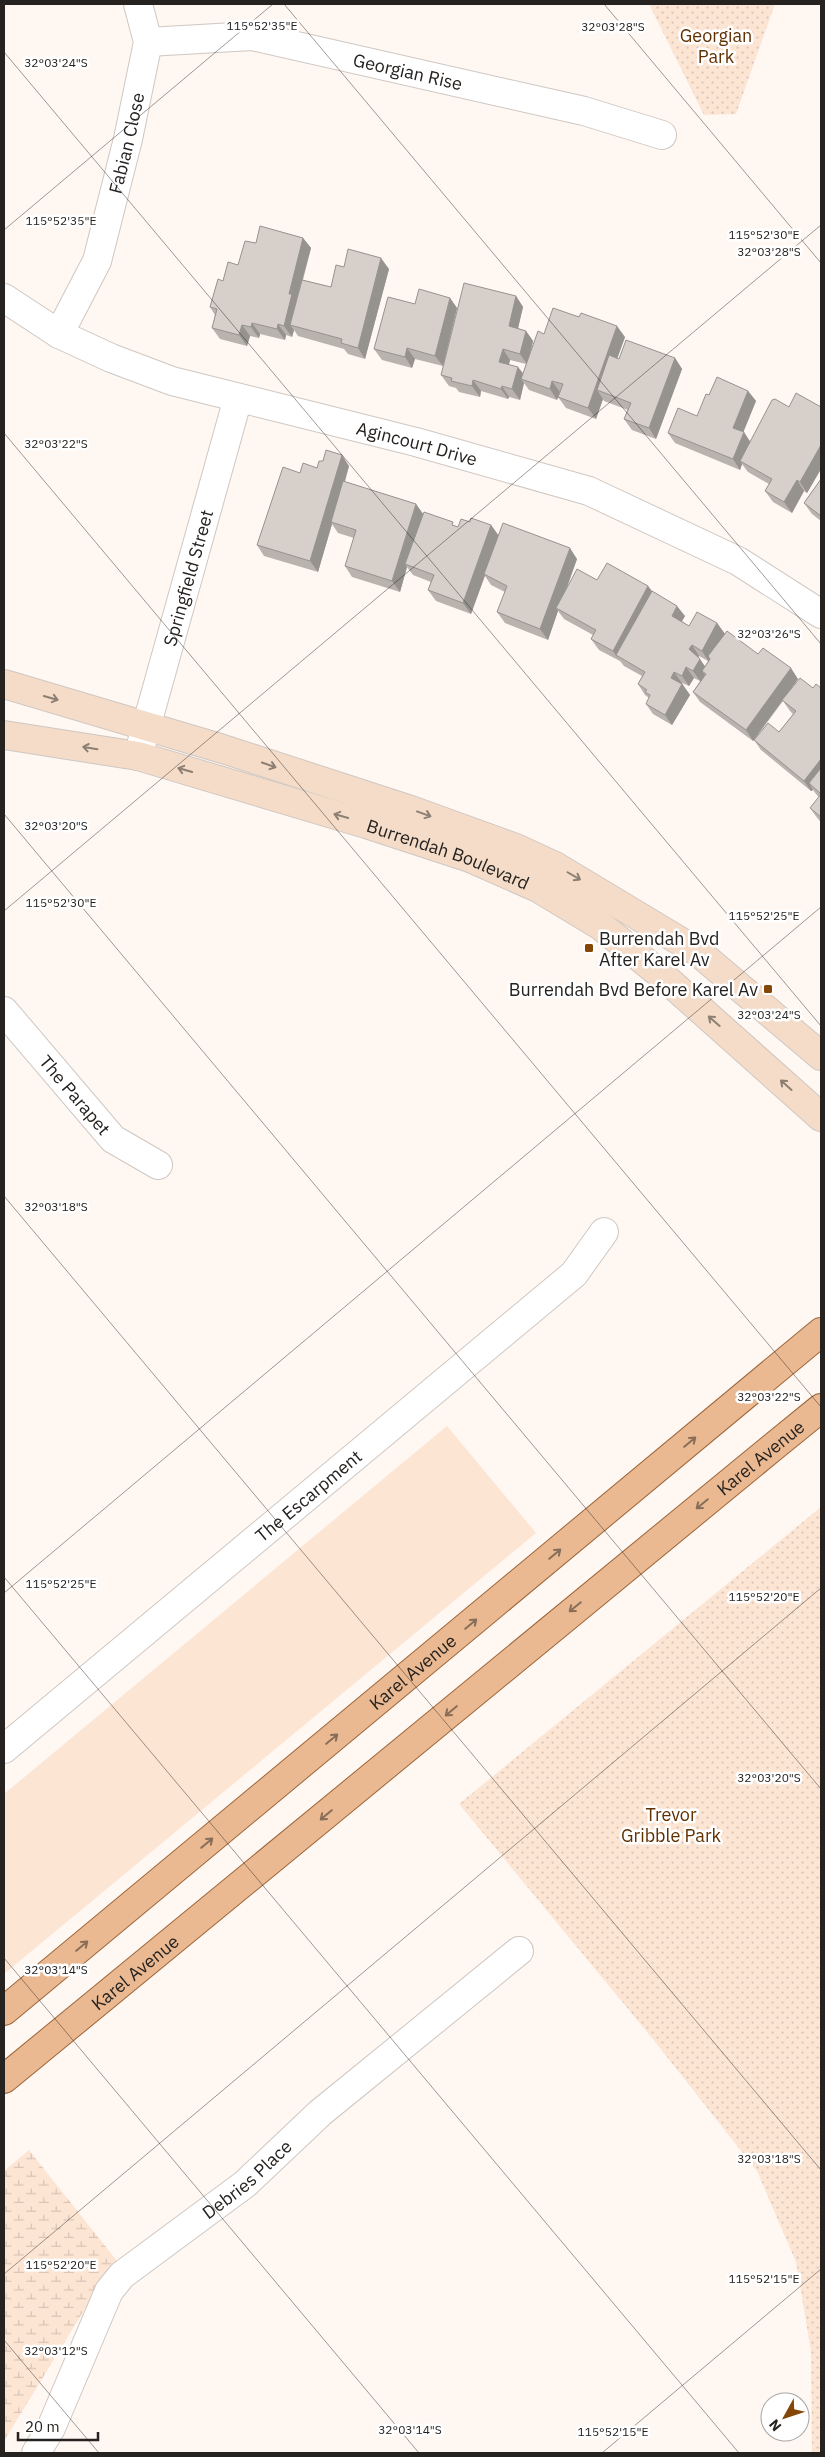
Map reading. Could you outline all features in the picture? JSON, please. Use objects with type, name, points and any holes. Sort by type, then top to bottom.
[{"type":"main road","name":"Burrendah Boulevard","points":[[4,684],[146,726],[411,810],[516,848],[555,866],[698,952],[821,1056]]},
{"type":"main road","name":"Burrendah Boulevard","points":[[4,735],[138,756],[394,833],[470,858],[538,888],[601,926],[622,943],[724,1030],[821,1118]]},
{"type":"main road","name":"Karel Avenue","points":[[4,2011],[821,1332]]},
{"type":"main road","name":"Karel Avenue","points":[[4,2079],[235,1891],[547,1630],[821,1408]]},
{"type":"street","name":"Fabian Close","points":[[59,334],[97,261],[128,139],[148,42],[138,4]]},
{"type":"street","name":"Georgian Rise","points":[[148,42],[252,36],[584,111],[662,134]]},
{"type":"street","name":"Agincourt Drive","points":[[4,298],[59,334],[111,358],[172,381],[416,442],[589,491],[738,561],[821,614]]},
{"type":"street","name":"Springfield Street","points":[[138,756],[238,398]]},
{"type":"street","name":"The Parapet","points":[[4,1011],[113,1139],[158,1165]]},
{"type":"street","name":"The Escarpment","points":[[4,1749],[574,1274],[604,1232]]},
{"type":"street","name":"Debries Place","points":[[36,2453],[51,2428],[109,2291],[122,2275],[245,2184],[320,2113],[519,1950]]},
{"type":"green space","name":"Georgian Park","points":[[649,4],[775,4],[736,114],[704,115]]},
{"type":"green space","points":[[447,1426],[536,1533],[4,1974],[4,1794]]},
{"type":"green space","name":"Trevor Gribble Park","points":[[821,1507],[821,2453],[812,2453],[811,2351],[796,2262],[757,2171],[652,2038],[459,1804]]},
{"type":"green space","points":[[29,2150],[125,2271],[91,2299],[4,2441],[4,2171]]},
{"type":"building","points":[[260,226],[303,238],[289,294],[292,294],[284,326],[278,324],[277,329],[252,323],[251,327],[242,325],[239,335],[212,328],[217,309],[210,307],[218,279],[223,281],[228,262],[238,265],[245,241],[256,243]]},
{"type":"building","points":[[348,249],[381,258],[358,348],[341,343],[342,339],[290,325],[302,280],[331,287],[336,265],[344,267]]},
{"type":"building","points":[[464,283],[516,296],[509,326],[526,331],[520,354],[503,349],[499,362],[518,367],[512,389],[502,386],[501,389],[473,380],[472,386],[451,381],[452,378],[441,375]]},
{"type":"building","points":[[419,289],[450,298],[435,356],[407,348],[405,357],[374,349],[388,297],[415,304]]},
{"type":"building","points":[[553,308],[579,317],[581,313],[617,326],[588,408],[558,397],[563,384],[552,381],[550,389],[521,379],[538,331],[544,334]]},
{"type":"building","points":[[626,340],[675,358],[649,428],[624,419],[631,403],[597,390],[609,355],[619,359]]},
{"type":"building","points":[[717,377],[748,391],[733,428],[744,432],[733,459],[668,433],[678,408],[697,416],[706,394],[709,395]]},
{"type":"building","points":[[796,393],[821,407],[821,445],[800,482],[797,480],[784,502],[765,491],[772,479],[740,461],[772,400],[775,399],[789,407]]},
{"type":"building","points":[[326,450],[342,455],[310,561],[257,545],[283,467],[300,473],[303,463],[317,468],[319,461],[323,461]]},
{"type":"building","points":[[821,479],[821,516],[804,503]]},
{"type":"building","points":[[343,481],[416,504],[392,581],[345,566],[356,530],[331,522]]},
{"type":"building","points":[[424,512],[453,522],[452,525],[458,527],[461,519],[470,522],[471,518],[491,525],[463,603],[428,590],[434,575],[405,564]]},
{"type":"building","points":[[503,523],[570,548],[540,629],[497,612],[507,586],[484,574]]},
{"type":"building","points":[[607,563],[648,586],[613,651],[591,639],[596,630],[556,608],[577,569],[597,580]]},
{"type":"building","points":[[652,591],[677,606],[672,616],[689,626],[697,612],[717,623],[702,651],[692,645],[689,649],[700,659],[693,671],[686,667],[682,676],[674,672],[671,678],[682,684],[665,715],[646,704],[650,695],[645,692],[647,690],[638,684],[645,672],[616,655]]},
{"type":"building","points":[[727,631],[758,654],[763,648],[791,668],[746,730],[693,692],[706,674],[702,671],[710,659],[708,656]]},
{"type":"building","points":[[800,678],[813,688],[816,684],[821,688],[821,759],[804,781],[754,740],[768,723],[779,732],[796,711],[782,700]]},
{"type":"building","points":[[821,768],[821,794],[809,783]]},
{"type":"building","points":[[821,794],[821,817],[810,808]]},
{"type":"place","name":"Burrendah Bvd After Karel Av","points":[[589,948]]},
{"type":"place","name":"Burrendah Bvd Before Karel Av","points":[[768,989]]}]
